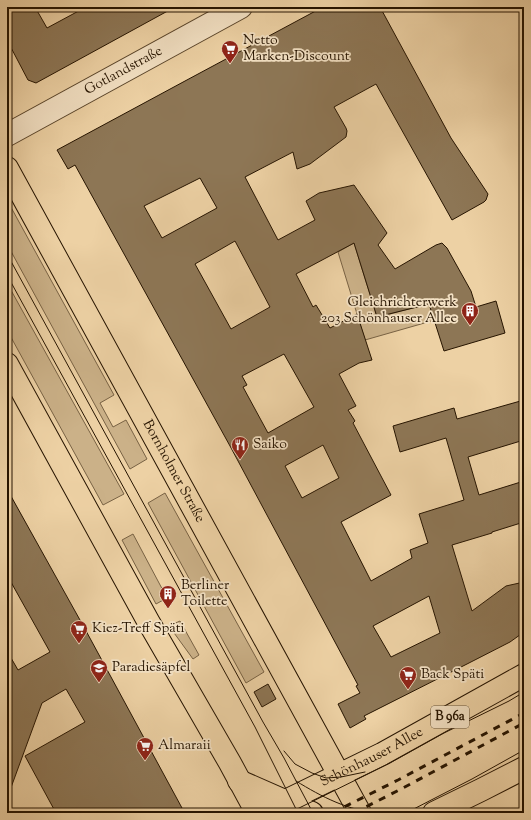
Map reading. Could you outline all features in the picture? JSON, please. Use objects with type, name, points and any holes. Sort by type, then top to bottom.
[{"type":"main road","name":"Bornholmer Straße","points":[[7,168],[360,813]]},
{"type":"main road","points":[[7,364],[148,621],[230,763],[256,813]]},
{"type":"main road","name":"Schönhauser Allee","points":[[261,813],[382,754],[524,675]]},
{"type":"main road","points":[[434,813],[524,768]]},
{"type":"main road","points":[[239,781],[312,813]]},
{"type":"street","name":"Gotlandstraße","points":[[7,135],[241,7]]},
{"type":"shaded area","points":[[7,200],[114,395],[100,403],[113,427],[126,420],[147,459],[130,469],[7,244]]},
{"type":"shaded area","points":[[354,243],[377,317],[429,304],[435,320],[365,340],[338,252]]},
{"type":"shaded area","points":[[7,283],[124,494],[103,505],[7,330]]},
{"type":"shaded area","points":[[165,493],[264,672],[246,683],[148,503]]},
{"type":"shaded area","points":[[133,534],[167,598],[156,604],[122,540]]},
{"type":"shaded area","points":[[180,621],[199,655],[193,659],[169,626]]},
{"type":"building","points":[[7,7],[35,7],[47,28],[86,7],[175,7],[36,83],[28,80],[7,40]]},
{"type":"building","points":[[323,7],[380,7],[451,138],[488,194],[484,202],[452,220],[376,84],[334,107],[346,128],[346,137],[310,164],[297,169],[293,152],[245,177],[278,240],[315,220],[306,201],[319,193],[354,185],[387,233],[378,245],[395,269],[442,243],[447,248],[471,291],[476,307],[496,301],[505,333],[444,351],[429,304],[377,317],[354,243],[296,274],[313,307],[316,305],[330,328],[357,314],[372,360],[359,363],[339,374],[356,406],[348,410],[355,421],[353,423],[391,495],[341,522],[371,581],[412,558],[410,550],[428,543],[419,514],[464,500],[446,438],[400,452],[393,426],[454,408],[457,419],[524,400],[524,440],[468,457],[479,495],[524,481],[524,522],[452,545],[472,611],[506,586],[524,582],[524,632],[510,642],[364,716],[366,719],[350,728],[338,704],[360,693],[356,686],[358,685],[230,446],[75,165],[68,169],[57,150]],"holes":[[[200,178],[217,208],[162,238],[144,206]],[[235,241],[270,307],[231,329],[195,264]],[[284,354],[314,407],[268,433],[243,387],[247,385],[242,376]],[[323,445],[339,478],[302,498],[285,466]],[[429,596],[440,633],[391,657],[373,626]]]},
{"type":"building","points":[[7,489],[182,808],[172,813],[56,813],[25,756],[85,722],[66,689],[42,703],[9,793],[7,792],[7,651],[18,670],[50,652],[7,575]]},
{"type":"building","points":[[268,684],[276,699],[262,707],[254,692]]},
{"type":"tram line","points":[[7,254],[313,813]]},
{"type":"tram line","points":[[7,275],[255,727],[298,813]]},
{"type":"tram line","points":[[289,813],[390,763],[444,733],[524,692]]},
{"type":"tram line","points":[[406,813],[524,750]]},
{"type":"tram line","points":[[284,751],[295,764],[312,773],[326,778],[341,777],[365,772]]},
{"type":"tram line","points":[[296,781],[346,806],[368,812],[379,813]]},
{"type":"tram line","points":[[391,813],[411,810]]},
{"type":"railway","points":[[332,813],[398,780],[524,713]]},
{"type":"railway","points":[[354,813],[524,723]]},
{"type":"place","name":"Netto Marken-Discount","points":[[230,64]]},
{"type":"place","name":"Gleichrichterwerk 203 Schönhauser Allee","points":[[470,326]]},
{"type":"place","name":"Saiko","points":[[240,460]]},
{"type":"place","name":"Berliner Toilette","points":[[168,609]]},
{"type":"place","name":"Kiez-Treff Späti","points":[[79,644]]},
{"type":"place","name":"Paradiesäpfel","points":[[99,683]]},
{"type":"place","name":"Back Späti","points":[[408,690]]},
{"type":"place","name":"Almaraii","points":[[145,761]]}]
